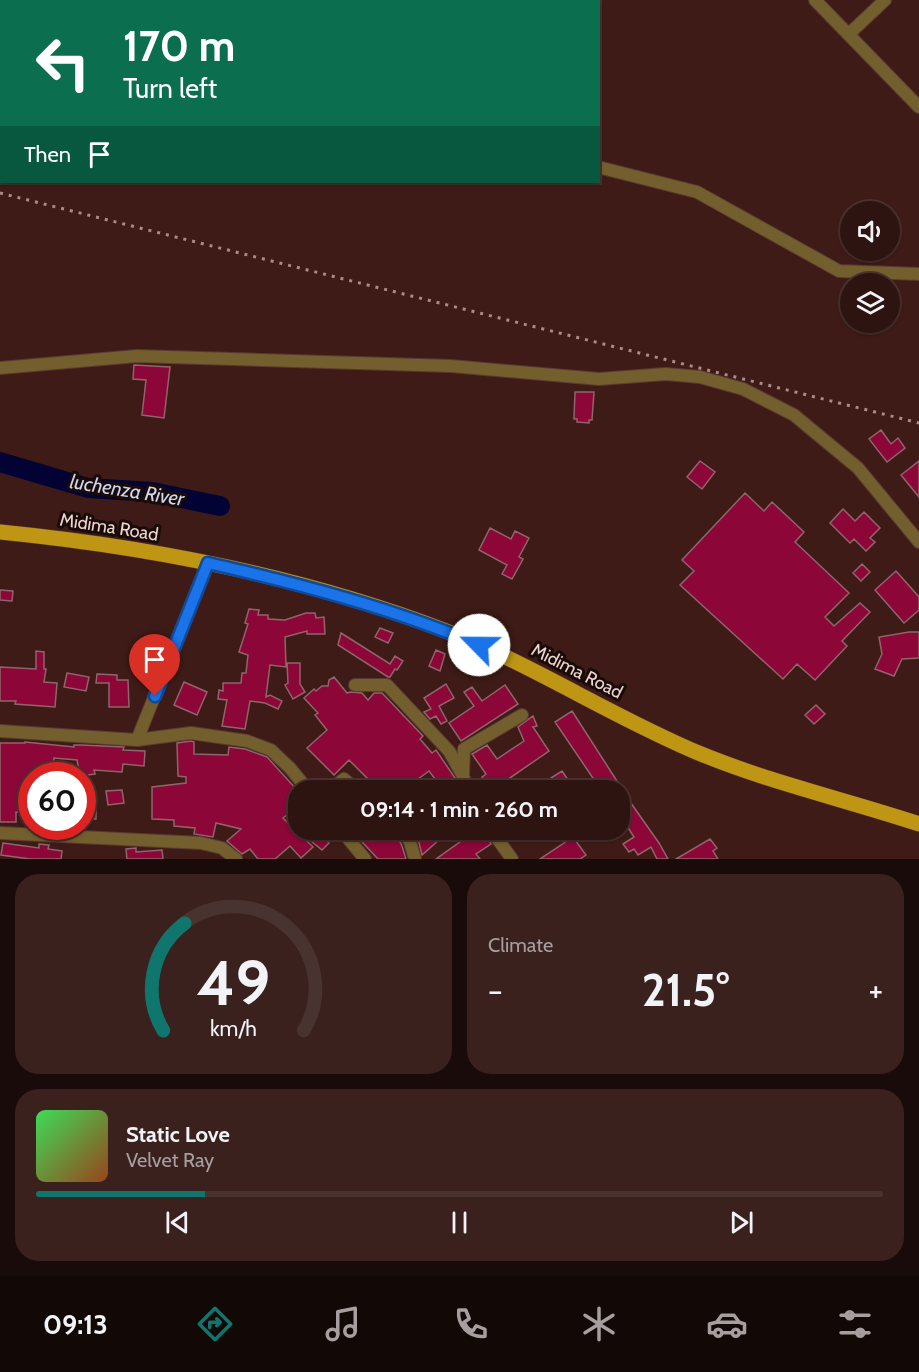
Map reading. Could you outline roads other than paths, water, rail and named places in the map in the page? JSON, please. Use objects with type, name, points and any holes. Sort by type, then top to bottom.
[{"type":"main road","name":"Midima Road","points":[[0,532],[72,540],[208,563],[306,586],[374,606],[446,631],[545,675],[699,753],[749,772],[919,824]]},
{"type":"street","points":[[815,0],[919,107]]},
{"type":"street","points":[[849,34],[885,0]]},
{"type":"street","points":[[600,168],[697,192],[839,271],[919,274]]},
{"type":"street","points":[[0,368],[137,356],[451,366],[599,379],[666,374],[700,377],[743,389],[794,415],[858,468],[919,542]]},
{"type":"street","points":[[137,740],[208,563]]},
{"type":"street","points":[[355,685],[387,685],[449,751],[464,780]]},
{"type":"street","points":[[463,776],[464,749],[522,715]]},
{"type":"street","points":[[0,730],[137,740],[191,733],[247,741],[271,750],[300,780]]},
{"type":"street","points":[[0,833],[201,843],[222,848],[236,859]]},
{"type":"street","points":[[349,840],[365,859]]},
{"type":"street","points":[[409,840],[415,859]]},
{"type":"street","points":[[498,840],[512,859]]},
{"type":"waterway","name":"luchenza River","points":[[0,462],[88,488],[152,492],[220,506]]},
{"type":"railway","points":[[0,193],[919,423]]}]
